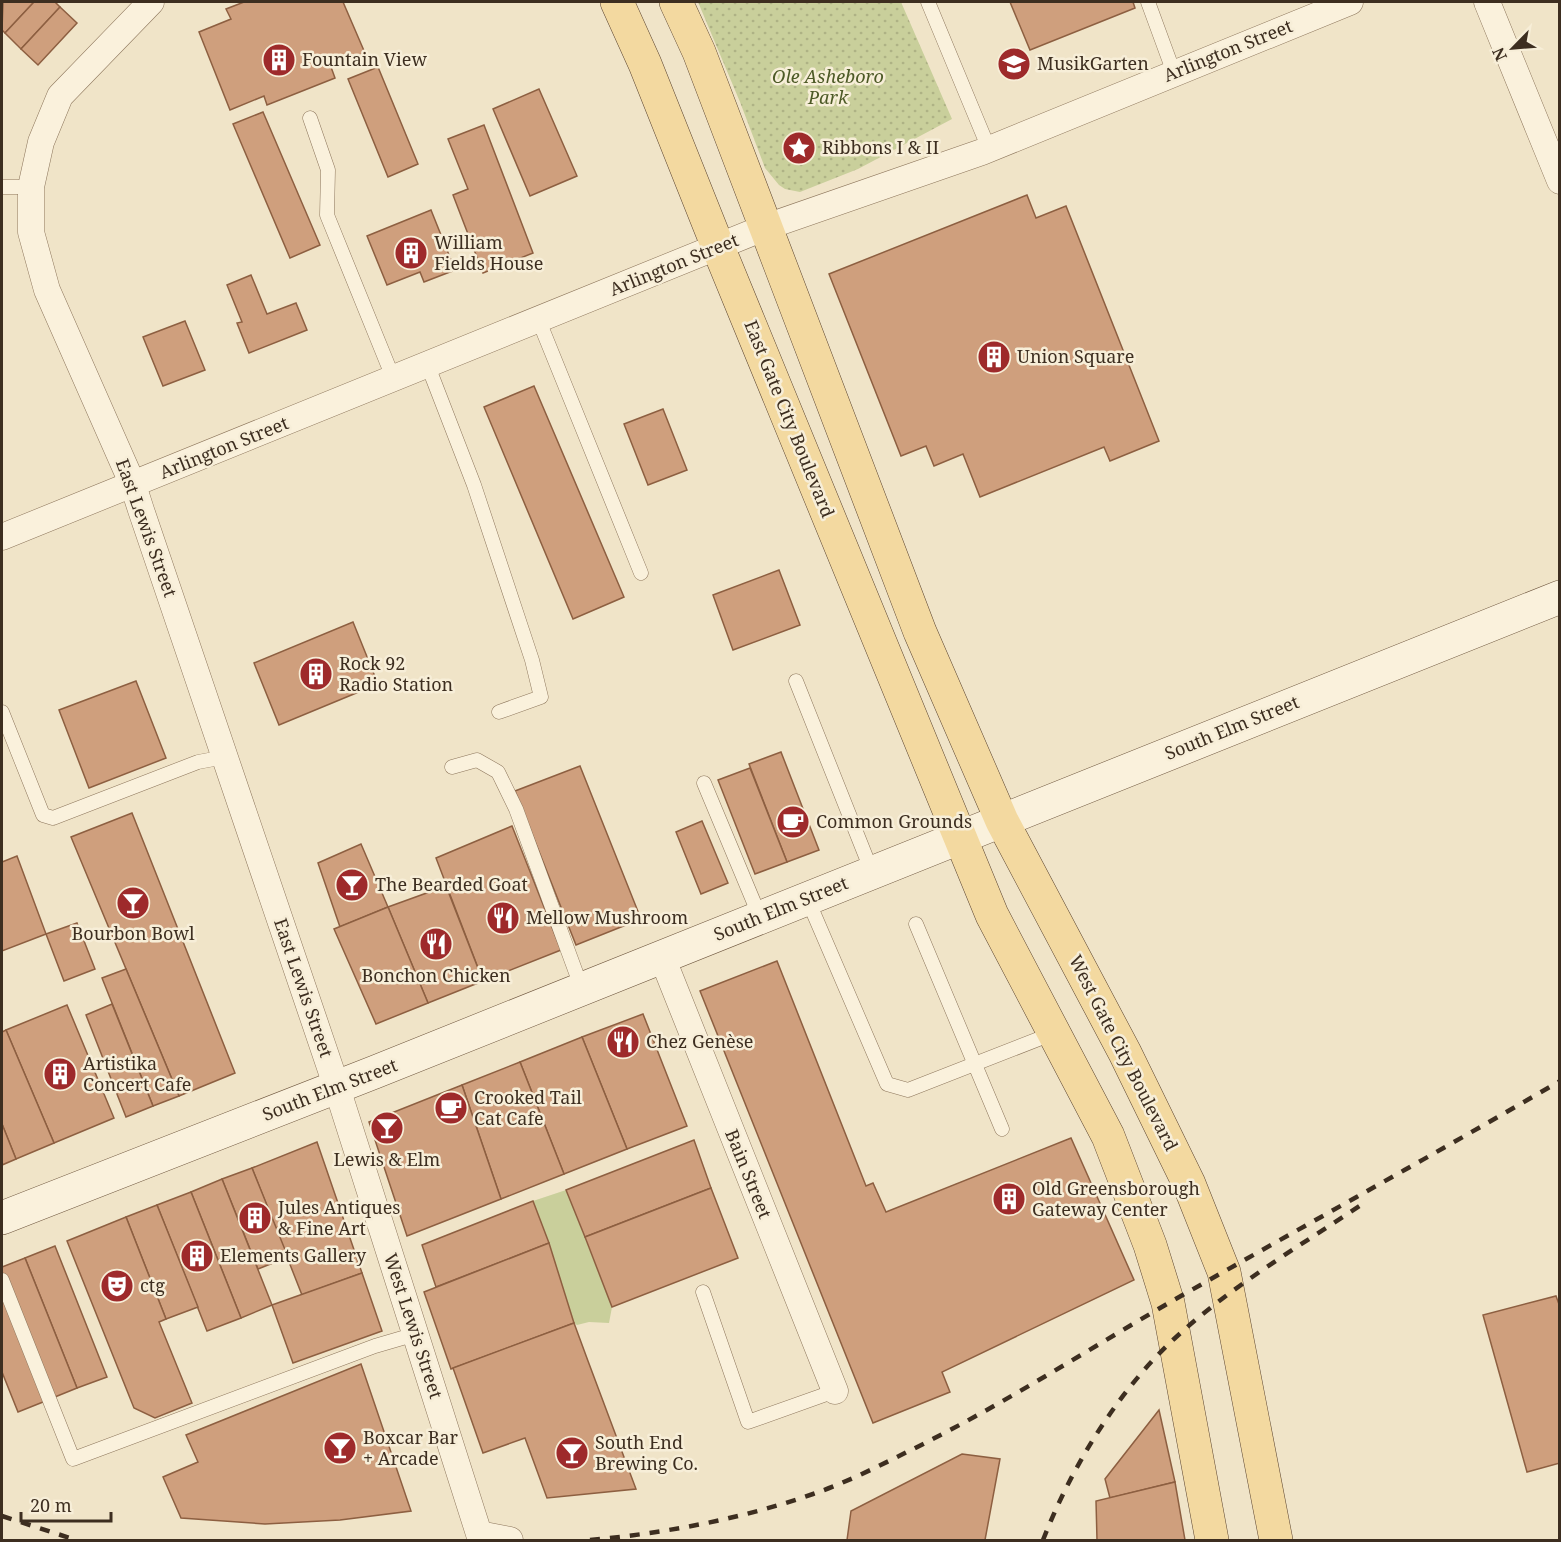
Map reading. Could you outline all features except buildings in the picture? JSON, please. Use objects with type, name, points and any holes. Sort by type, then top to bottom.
[{"type":"main road","name":"East Gate City Boulevard","points":[[617,2],[645,64],[959,837]]},
{"type":"main road","points":[[676,2],[699,52],[920,632],[1002,821]]},
{"type":"main road","name":"South Elm Street","points":[[2,1218],[337,1088],[1560,597]]},
{"type":"main road","name":"West Gate City Boulevard","points":[[1002,821],[1125,1053],[1180,1165],[1224,1272],[1276,1540]]},
{"type":"main road","points":[[959,837],[992,915],[1108,1136],[1150,1245],[1168,1303],[1212,1540]]},
{"type":"street","name":"Arlington Street","points":[[2,537],[394,380],[766,227],[989,149],[1350,2]]},
{"type":"street","points":[[1487,2],[1560,181]]},
{"type":"street","name":"East Lewis Street","points":[[147,3],[60,96],[41,142],[31,187],[31,232],[47,290],[133,485],[337,1088]]},
{"type":"street","name":"Bain Street","points":[[662,957],[835,1391]]},
{"type":"street","name":"West Lewis Street","points":[[337,1088],[480,1537],[510,1540]]},
{"type":"lane","points":[[928,2],[989,149]]},
{"type":"lane","points":[[1148,2],[1174,74]]},
{"type":"lane","points":[[310,118],[328,170],[327,215],[394,380]]},
{"type":"lane","points":[[2,187],[31,187]]},
{"type":"lane","points":[[539,321],[641,573]]},
{"type":"lane","points":[[428,366],[474,485],[532,660],[541,697],[499,712]]},
{"type":"lane","points":[[796,681],[872,872]]},
{"type":"lane","points":[[2,712],[42,815],[53,818],[198,762],[225,757]]},
{"type":"lane","points":[[452,767],[477,760],[498,772],[516,809],[582,989]]},
{"type":"lane","points":[[704,783],[760,917]]},
{"type":"lane","points":[[807,898],[887,1084],[908,1090],[1054,1033]]},
{"type":"lane","points":[[916,924],[1002,1129]]},
{"type":"lane","points":[[2,1280],[72,1459],[375,1346],[416,1334]]},
{"type":"lane","points":[[704,1292],[748,1422],[835,1391]]},
{"type":"green space","name":"Ole Asheboro Park","points":[[698,2],[901,2],[952,119],[858,169],[800,192],[785,189],[765,168]]},
{"type":"green space","points":[[566,1190],[612,1307],[609,1323],[589,1322],[577,1325],[574,1323],[533,1201]]},
{"type":"railway","points":[[590,1540],[675,1529],[731,1518],[825,1490],[873,1469],[1006,1399],[1167,1304],[1560,1081]]},
{"type":"railway","points":[[1043,1540],[1067,1486],[1098,1432],[1133,1383],[1153,1360],[1219,1301],[1266,1267],[1364,1203]]},
{"type":"railway","points":[[2,1516],[76,1540]]},
{"type":"place","name":"Fountain View","points":[[279,60]]},
{"type":"place","name":"MusikGarten","points":[[1014,64]]},
{"type":"place","name":"Ribbons I & II","points":[[799,148]]},
{"type":"place","name":"William Fields House","points":[[411,253]]},
{"type":"place","name":"Union Square","points":[[994,357]]},
{"type":"place","name":"Rock 92 Radio Station","points":[[316,674]]},
{"type":"place","name":"Common Grounds","points":[[793,822]]},
{"type":"place","name":"The Bearded Goat","points":[[352,885]]},
{"type":"place","name":"Bourbon Bowl","points":[[133,903]]},
{"type":"place","name":"Mellow Mushroom","points":[[503,918]]},
{"type":"place","name":"Bonchon Chicken","points":[[436,944]]},
{"type":"place","name":"Chez Genèse","points":[[623,1042]]},
{"type":"place","name":"Artistika Concert Cafe","points":[[60,1074]]},
{"type":"place","name":"Crooked Tail Cat Cafe","points":[[451,1108]]},
{"type":"place","name":"Lewis & Elm","points":[[387,1128]]},
{"type":"place","name":"Old Greensborough Gateway Center","points":[[1009,1199]]},
{"type":"place","name":"Jules Antiques & Fine Art","points":[[255,1218]]},
{"type":"place","name":"Elements Gallery","points":[[197,1256]]},
{"type":"place","name":"ctg","points":[[117,1286]]},
{"type":"place","name":"Boxcar Bar + Arcade","points":[[340,1448]]},
{"type":"place","name":"South End Brewing Co.","points":[[572,1453]]}]
